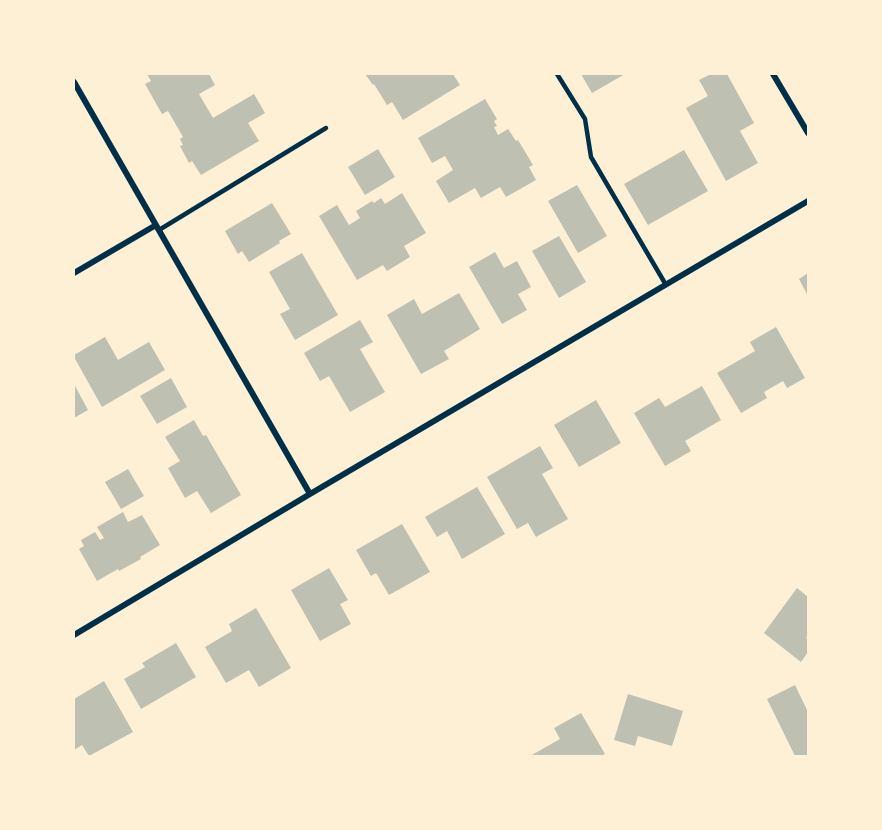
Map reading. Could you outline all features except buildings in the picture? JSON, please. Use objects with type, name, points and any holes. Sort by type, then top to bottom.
[{"type":"street","points":[[773,74],[808,133]]},
{"type":"street","points":[[74,82],[310,494]]},
{"type":"street","points":[[74,635],[808,201]]},
{"type":"street","points":[[74,273],[157,228]]},
{"type":"lane","points":[[557,74],[585,119],[591,157],[666,285]]},
{"type":"lane","points":[[157,228],[326,128]]}]
